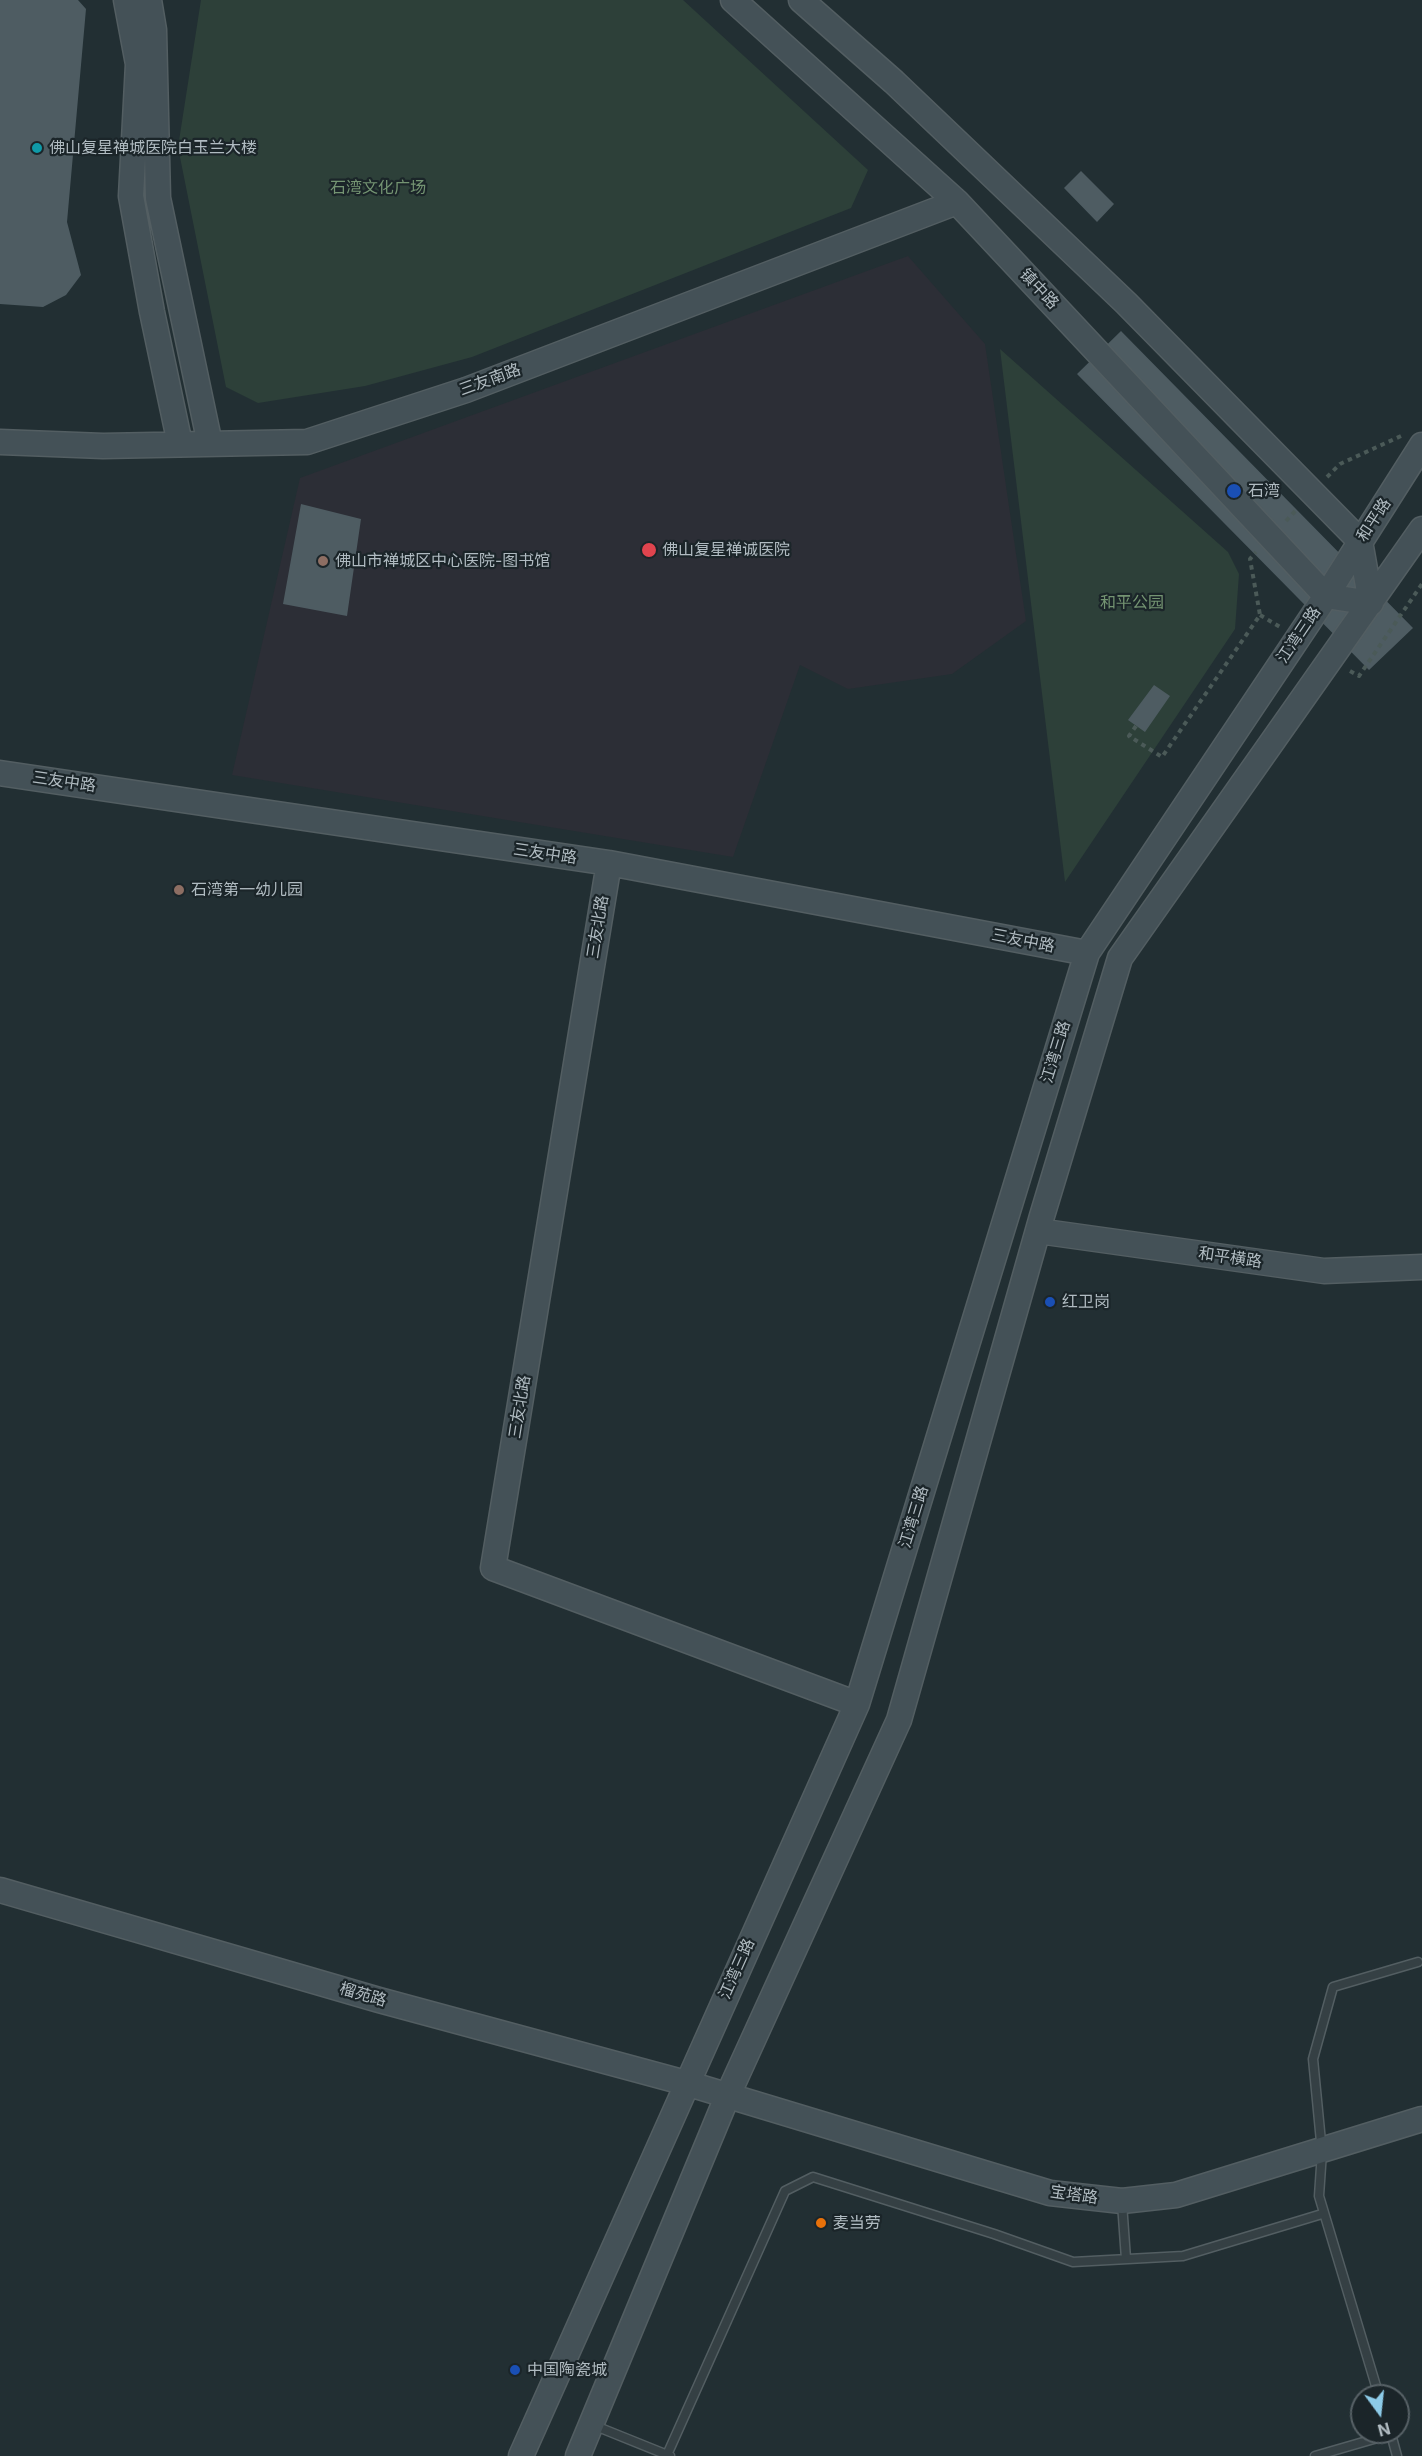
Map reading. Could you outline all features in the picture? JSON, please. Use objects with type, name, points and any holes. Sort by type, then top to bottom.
[{"type":"main road","points":[[126,0],[138,64],[131,196],[152,312],[180,444]]},
{"type":"main road","points":[[149,0],[154,30],[158,198],[210,444]]},
{"type":"main road","name":"镇中路","points":[[733,0],[957,202],[1326,596]]},
{"type":"main road","points":[[801,0],[894,82],[1066,245],[1360,541],[1371,603]]},
{"type":"main road","name":"三友南路","points":[[0,442],[103,446],[307,441],[466,390],[957,202]]},
{"type":"main road","name":"和平路","points":[[1326,596],[1360,541],[1413,440]]},
{"type":"main road","points":[[1371,603],[1422,529]]},
{"type":"main road","points":[[1326,596],[1371,603]]},
{"type":"main road","name":"江湾三路","points":[[521,2456],[857,1704],[1087,953],[1326,596]]},
{"type":"main road","name":"江湾三路","points":[[578,2456],[727,2097],[899,1720],[1038,1231],[1120,958],[1371,603]]},
{"type":"main road","name":"三友中路","points":[[0,773],[609,863],[1087,953]]},
{"type":"main road","name":"三友北路","points":[[609,863],[493,1568],[857,1704]]},
{"type":"main road","name":"和平横路","points":[[1038,1231],[1324,1271],[1422,1267]]},
{"type":"main road","name":"榴苑路","points":[[0,1890],[379,2000],[686,2083],[727,2097]]},
{"type":"main road","name":"宝塔路","points":[[727,2097],[1050,2193],[1122,2201],[1176,2195],[1322,2152],[1422,2119]]},
{"type":"lane","points":[[1375,2384],[1322,2214],[1319,2196],[1322,2152],[1313,2059],[1333,1987],[1419,1962]]},
{"type":"lane","points":[[592,2424],[669,2455],[785,2191],[813,2177],[994,2234],[1073,2262],[1183,2256],[1322,2214]]},
{"type":"lane","points":[[1122,2201],[1126,2259]]},
{"type":"lane","points":[[1315,2456],[1355,2444]]},
{"type":"path","points":[[1137,726],[1129,736],[1162,757],[1260,615],[1250,559],[1340,464],[1413,440]]},
{"type":"path","points":[[1359,676],[1422,584]]},
{"type":"shaded area","name":"佛山复星禅诚医院","points":[[908,256],[985,344],[1026,621],[952,674],[848,689],[800,665],[733,857],[232,775],[300,478]]},
{"type":"green space","name":"石湾文化广场","points":[[201,0],[683,0],[868,170],[851,208],[472,357],[365,386],[258,403],[226,387],[178,147]]},
{"type":"green space","name":"和平公园","points":[[1000,349],[1228,552],[1239,574],[1235,629],[1065,882]]},
{"type":"building","name":"佛山复星禅城医院白玉兰大楼","points":[[0,0],[78,0],[86,9],[67,222],[81,275],[66,295],[43,307],[0,304]]},
{"type":"building","points":[[1081,171],[1114,204],[1097,222],[1064,188]]},
{"type":"building","name":"石湾","points":[[1121,331],[1413,628],[1369,670],[1077,374]]},
{"type":"building","name":"佛山市禅城区中心医院-图书馆","points":[[301,504],[361,519],[347,616],[283,604]]},
{"type":"building","points":[[1154,685],[1170,696],[1145,732],[1128,720]]},
{"type":"place","name":"佛山复星禅城医院白玉兰大楼","points":[[37,148]]},
{"type":"place","name":"石湾","points":[[1234,491]]},
{"type":"place","name":"佛山复星禅诚医院","points":[[649,550]]},
{"type":"place","name":"佛山市禅城区中心医院-图书馆","points":[[323,561]]},
{"type":"place","name":"石湾第一幼儿园","points":[[179,890]]},
{"type":"place","name":"红卫岗","points":[[1050,1302]]},
{"type":"place","name":"麦当劳","points":[[821,2223]]},
{"type":"place","name":"中国陶瓷城","points":[[515,2370]]}]
